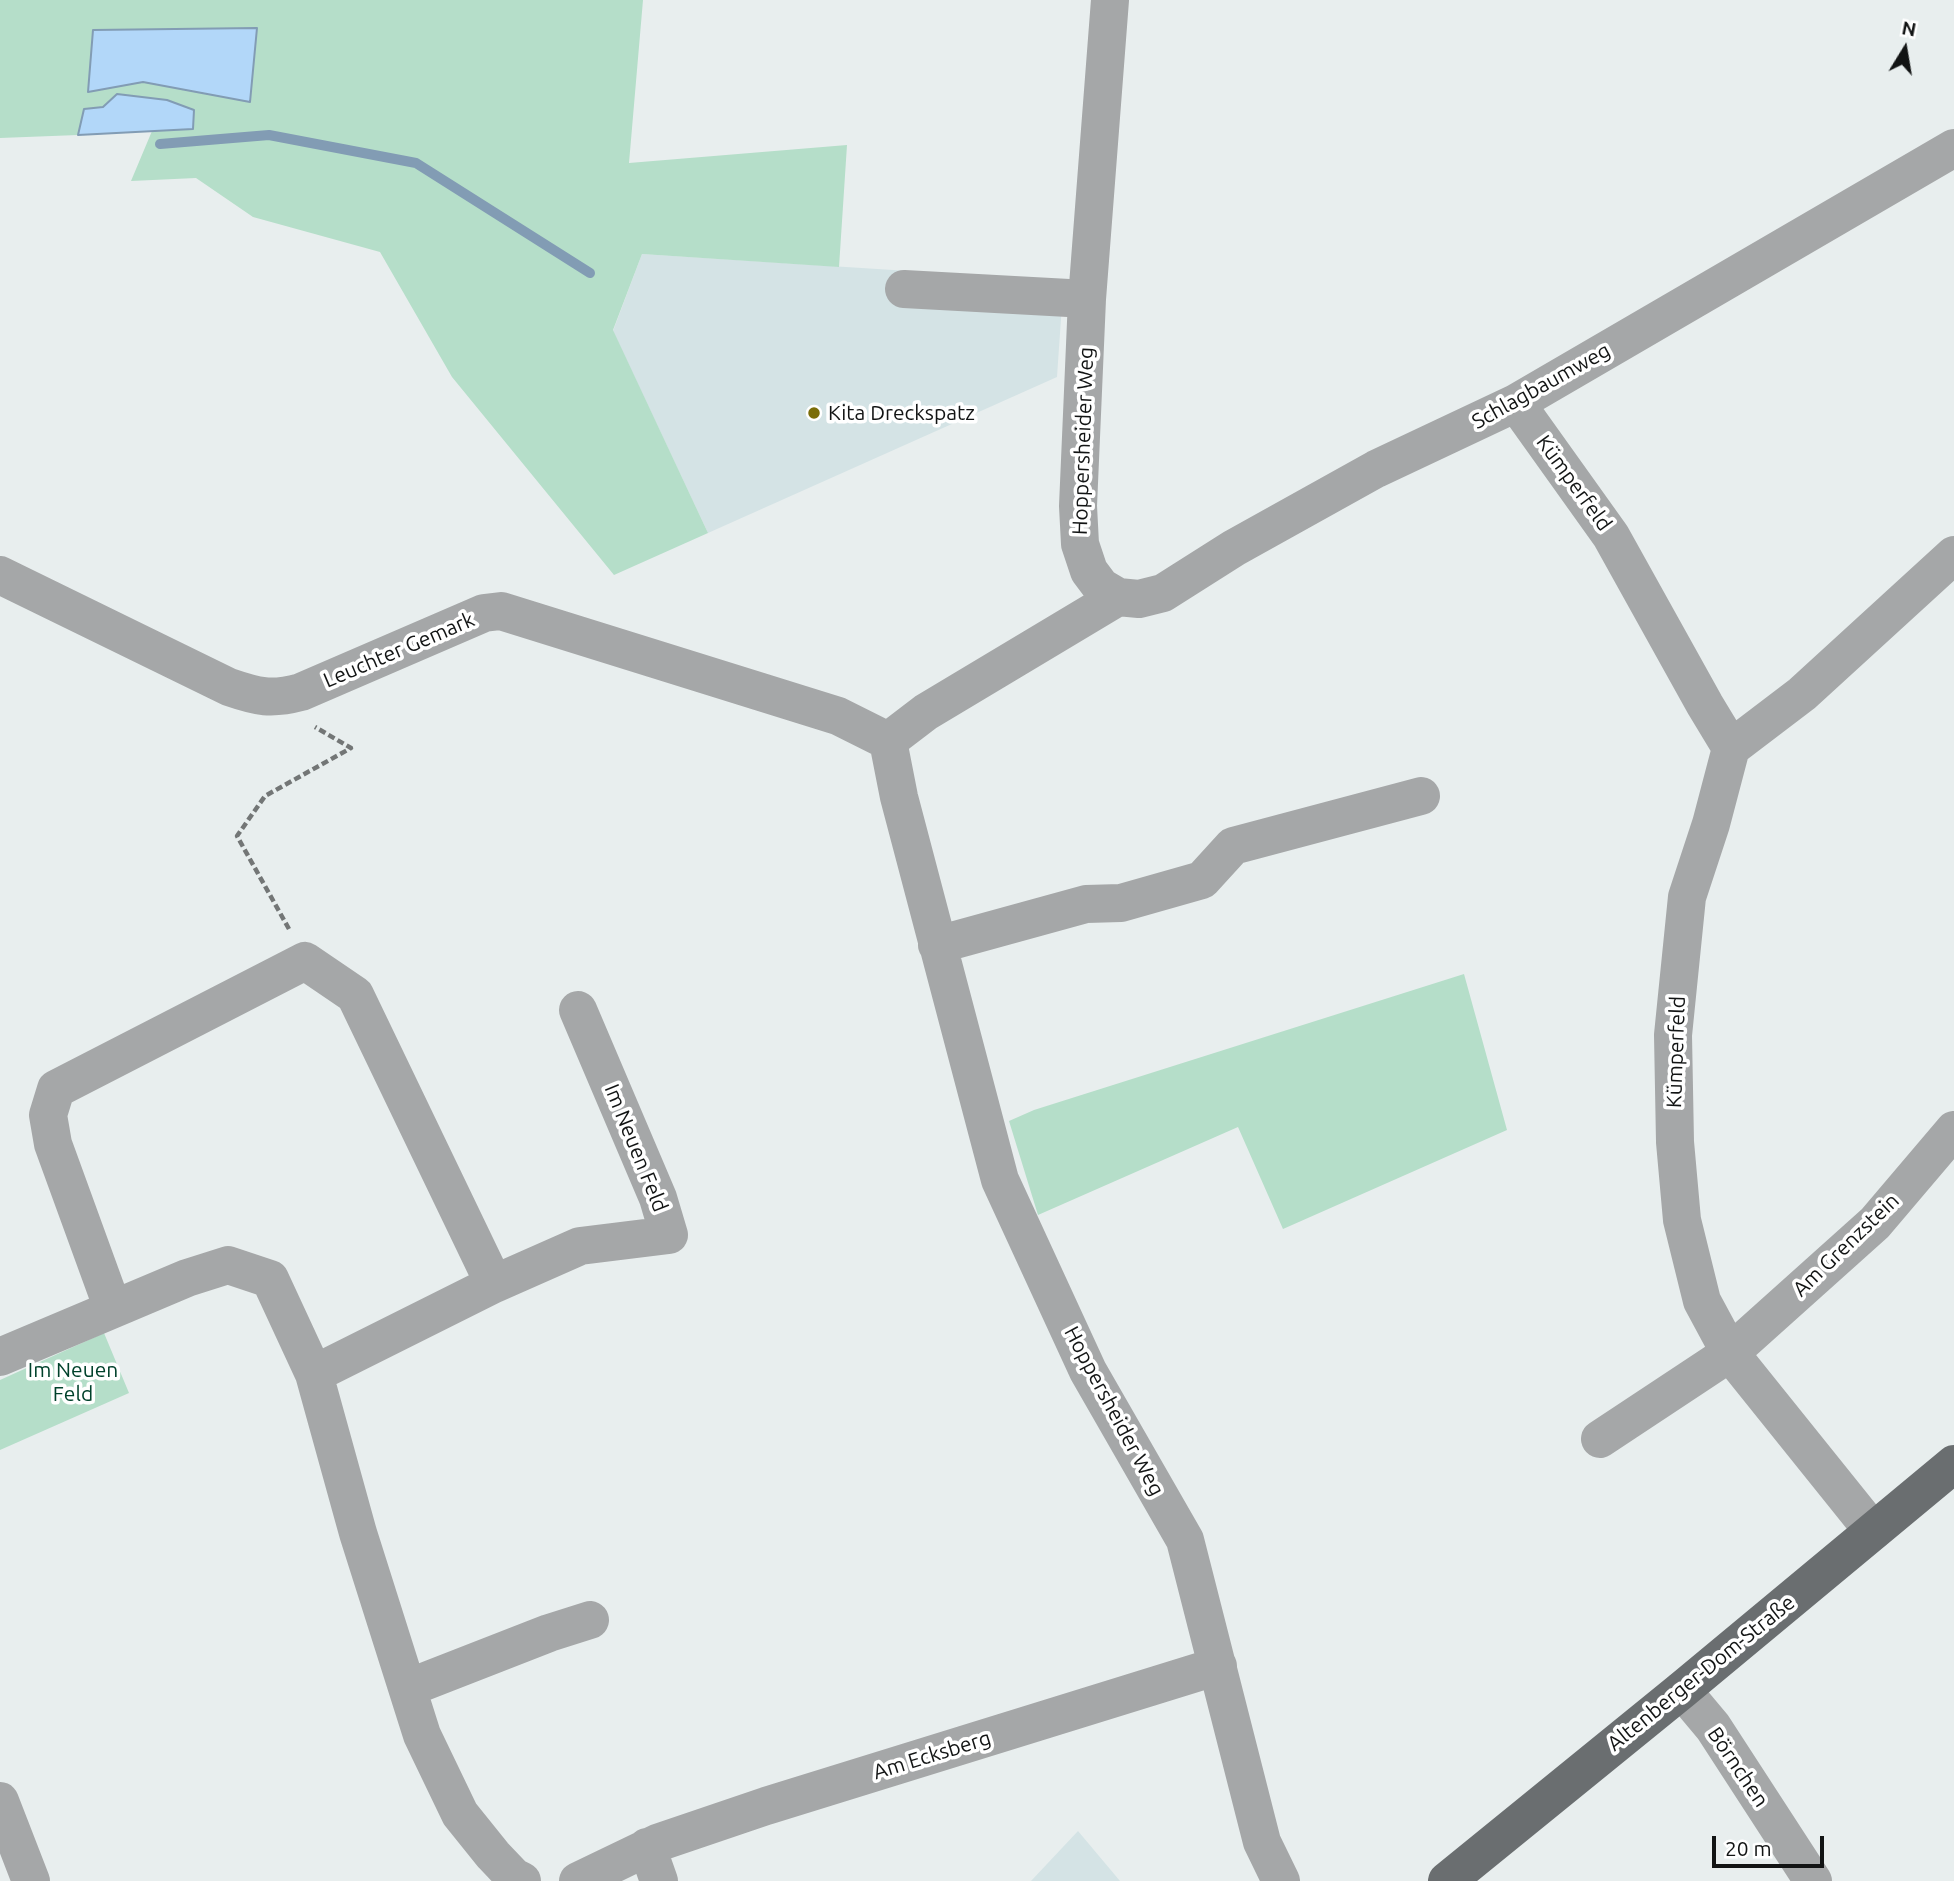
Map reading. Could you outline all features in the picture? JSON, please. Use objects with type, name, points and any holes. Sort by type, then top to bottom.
[{"type":"main road","name":"Altenberger-Dom-Straße","points":[[1447,1881],[1954,1464]]},
{"type":"street","name":"Hoppersheider Weg","points":[[1110,0],[1087,299],[1078,506],[1080,544],[1089,570],[1101,587],[1118,597]]},
{"type":"street","name":"Schlagbaumweg","points":[[1118,597],[1139,599],[1163,593],[1234,548],[1376,470],[1516,403],[1954,148]]},
{"type":"street","points":[[904,289],[1087,299]]},
{"type":"street","name":"Kümperfeld","points":[[1516,403],[1611,536],[1731,748],[1711,824],[1687,897],[1673,1035],[1675,1142],[1682,1220],[1702,1301],[1730,1353],[1872,1531]]},
{"type":"street","points":[[1731,748],[1802,694],[1954,555]]},
{"type":"street","name":"Leuchter Gemark","points":[[0,575],[229,687],[254,695],[279,698],[301,692],[484,613],[502,611],[838,716],[888,741]]},
{"type":"street","points":[[888,741],[926,712],[1118,597]]},
{"type":"street","name":"Hoppersheider Weg","points":[[888,741],[899,797],[1000,1180],[1088,1371],[1185,1539],[1262,1842],[1281,1881]]},
{"type":"street","points":[[937,945],[1086,904],[1121,903],[1202,880],[1233,846],[1421,796]]},
{"type":"street","points":[[114,1309],[53,1144],[48,1115],[56,1089],[305,961],[355,995],[494,1284]]},
{"type":"street","name":"Im Neuen Feld","points":[[314,1374],[494,1284],[580,1246],[669,1234],[658,1198],[579,1010]]},
{"type":"street","name":"Am Grenzstein","points":[[1730,1353],[1875,1223],[1954,1130]]},
{"type":"street","points":[[0,1357],[187,1278],[228,1265],[270,1279],[314,1374],[358,1532],[422,1735],[460,1814],[493,1855],[522,1881]]},
{"type":"street","points":[[1600,1439],[1730,1353]]},
{"type":"street","points":[[408,1688],[549,1633],[590,1620]]},
{"type":"street","name":"Am Ecksberg","points":[[653,1864],[766,1806],[1219,1666]]},
{"type":"street","name":"Börnchen","points":[[1682,1690],[1713,1727],[1813,1881]]},
{"type":"street","points":[[0,1801],[31,1881]]},
{"type":"street","points":[[578,1881],[653,1864]]},
{"type":"path","points":[[279,698],[298,717],[351,748],[265,796],[237,836],[305,961]]},
{"type":"shaded area","name":"Kita Dreckspatz","points":[[642,254],[1050,280],[1062,304],[1057,377],[708,533],[613,331]]},
{"type":"shaded area","points":[[1078,1831],[1120,1881],[1031,1881]]},
{"type":"green space","points":[[0,0],[643,0],[629,163],[847,145],[839,267],[642,254],[613,330],[708,533],[614,575],[452,377],[380,252],[253,217],[196,178],[131,181],[152,131],[193,129],[103,107],[84,109],[78,135],[0,138]],"holes":[[[257,29],[250,102],[143,82]]]},
{"type":"green space","points":[[1464,974],[1507,1130],[1283,1229],[1238,1127],[1038,1215],[1009,1121],[1034,1110]]},
{"type":"green space","name":"Im Neuen Feld","points":[[104,1333],[129,1393],[0,1450],[0,1380]]},
{"type":"water","points":[[257,28],[250,102],[143,82],[88,92],[93,30]]},
{"type":"water","points":[[117,94],[167,100],[194,110],[193,129],[78,135],[84,109],[103,107]]},
{"type":"waterway","points":[[160,144],[269,135],[416,163],[590,273]]},
{"type":"place","name":"Kita Dreckspatz","points":[[814,413]]}]
